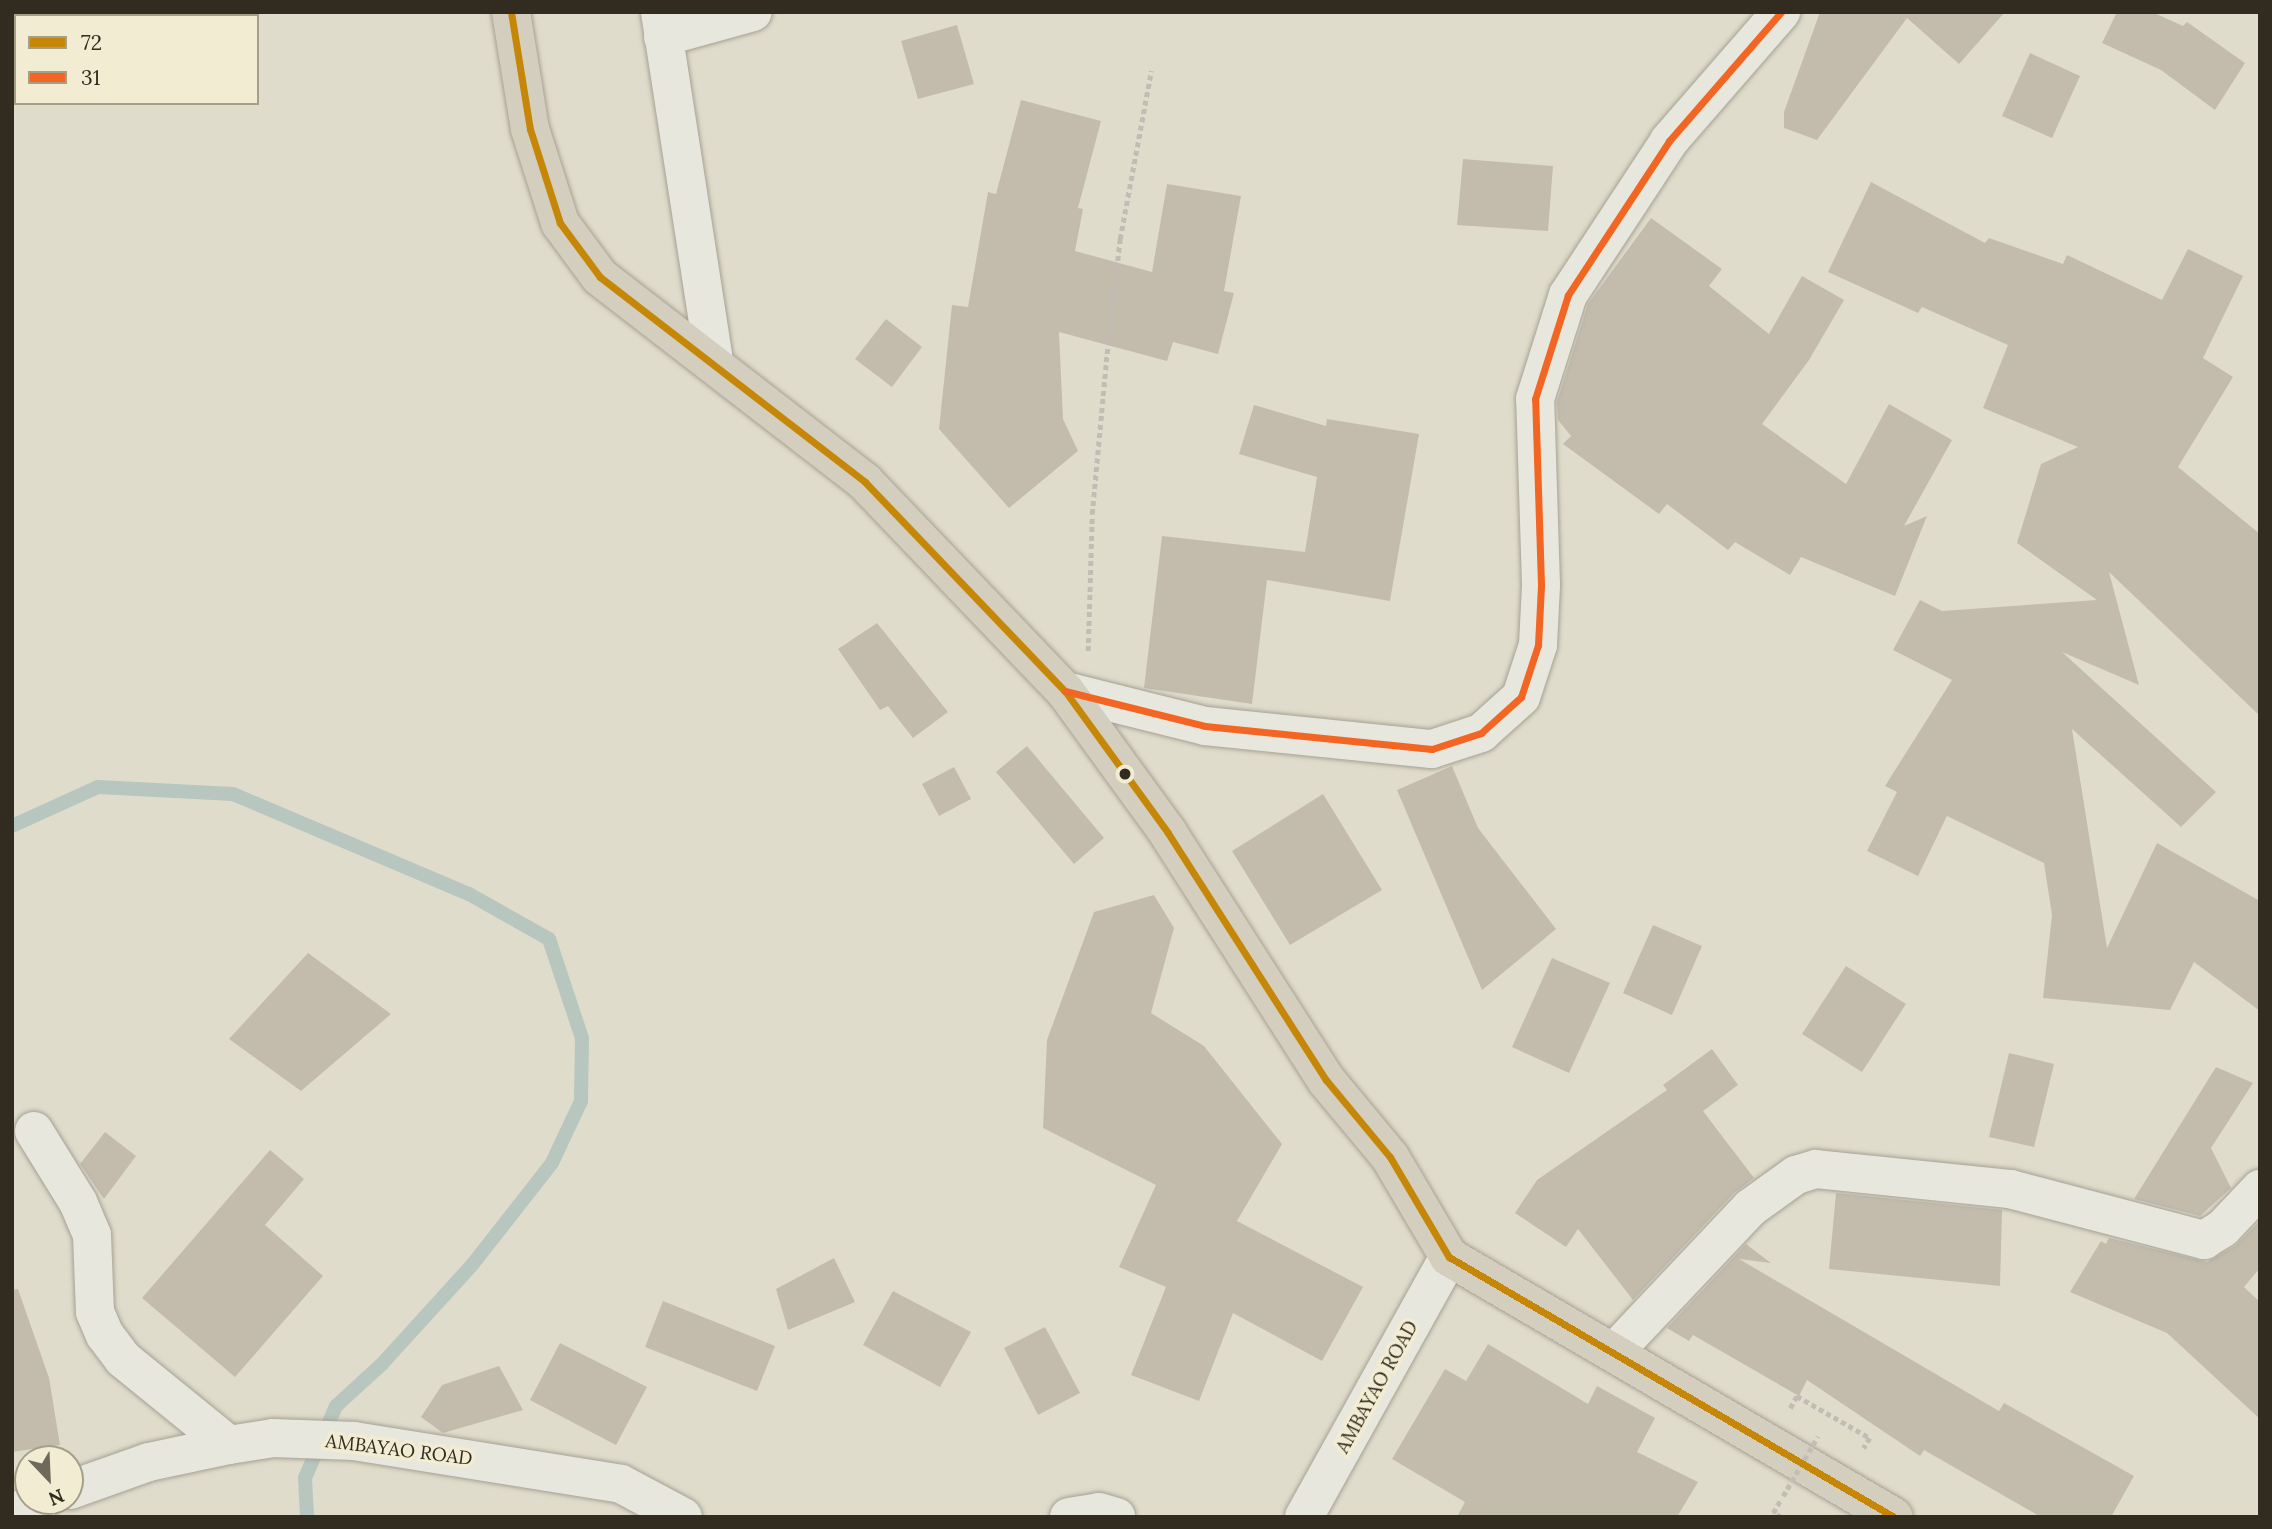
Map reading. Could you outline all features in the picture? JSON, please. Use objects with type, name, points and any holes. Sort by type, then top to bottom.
[{"type":"highway","points":[[511,12],[530,129],[560,223],[600,277],[714,362],[865,482],[1076,694],[1326,1080],[1390,1157],[1449,1257],[1894,1517]]},
{"type":"street","points":[[714,362],[662,25],[753,12]]},
{"type":"street","points":[[1076,694],[1205,726],[1432,749],[1481,733],[1521,697],[1538,645],[1541,597],[1535,399],[1568,295],[1669,141],[1781,12]]},
{"type":"street","points":[[34,1131],[78,1202],[92,1235],[95,1312],[105,1335],[123,1359],[229,1445]]},
{"type":"street","points":[[1614,1352],[1750,1208],[1796,1175],[1816,1169],[2010,1189],[2204,1240],[2223,1228],[2260,1189]]},
{"type":"street","name":"AMBAYAO ROAD","points":[[1304,1517],[1449,1257]]},
{"type":"street","name":"AMBAYAO ROAD","points":[[84,1485],[149,1462],[229,1445],[273,1438],[354,1441],[621,1484],[683,1517]]},
{"type":"street","points":[[1069,1517],[1099,1512],[1116,1517]]},
{"type":"path","points":[[1076,694],[1120,239],[1151,71]]},
{"type":"path","points":[[1797,1396],[1870,1438]]},
{"type":"path","points":[[1781,1517],[1773,1513],[1818,1436]]},
{"type":"building","points":[[1820,12],[2005,12],[1959,64],[1907,18],[1817,140],[1784,128],[1784,112]]},
{"type":"building","points":[[2117,12],[2152,12],[2183,26],[2187,22],[2245,63],[2215,110],[2161,70],[2102,43]]},
{"type":"building","points":[[957,25],[974,84],[918,99],[901,41]]},
{"type":"building","points":[[2030,53],[2080,76],[2052,138],[2002,116]]},
{"type":"building","points":[[1021,100],[1101,121],[1078,208],[1083,209],[1075,251],[1152,272],[1167,184],[1241,196],[1224,291],[1234,293],[1218,354],[1173,342],[1167,361],[1059,332],[1063,419],[1078,451],[1009,508],[939,429],[952,305],[968,307],[988,192],[996,194]]},
{"type":"building","points":[[1463,159],[1553,166],[1548,231],[1457,225]]},
{"type":"building","points":[[1871,182],[1985,243],[1989,238],[2063,264],[2067,255],[2162,300],[2188,249],[2243,276],[2203,358],[2233,377],[2178,467],[2260,534],[2260,716],[2109,572],[2139,685],[2062,652],[2216,792],[2181,827],[2072,729],[2107,948],[2157,843],[2260,901],[2260,1011],[2194,962],[2170,1010],[2043,998],[2052,915],[2044,863],[1947,816],[1918,876],[1867,851],[1897,792],[1885,786],[1952,680],[1893,650],[1920,600],[1942,611],[2097,600],[2017,543],[2041,464],[2078,447],[1983,408],[2008,345],[1922,307],[1918,313],[1828,272]]},
{"type":"building","points":[[1651,218],[1722,269],[1709,286],[1769,334],[1802,276],[1844,300],[1809,360],[1762,424],[1846,484],[1889,404],[1952,440],[1904,526],[1927,516],[1895,596],[1801,557],[1790,575],[1735,542],[1728,550],[1667,504],[1659,514],[1563,444],[1571,436],[1558,420],[1557,402],[1588,304]]},
{"type":"building","points":[[886,319],[922,347],[892,387],[855,359]]},
{"type":"building","points":[[1254,405],[1326,426],[1327,419],[1419,434],[1390,601],[1267,580],[1252,704],[1144,688],[1162,536],[1305,552],[1317,477],[1239,454]]},
{"type":"building","points":[[877,623],[948,712],[913,738],[888,706],[880,710],[838,649]]},
{"type":"building","points":[[1027,746],[1104,838],[1074,864],[996,772]]},
{"type":"building","points":[[1452,766],[1478,828],[1556,929],[1482,990],[1397,790]]},
{"type":"building","points":[[954,767],[971,799],[939,816],[922,784]]},
{"type":"building","points":[[1323,794],[1382,890],[1290,945],[1232,851]]},
{"type":"building","points":[[1154,895],[1174,928],[1151,1013],[1204,1046],[1282,1144],[1237,1221],[1363,1287],[1322,1361],[1233,1313],[1199,1401],[1131,1375],[1166,1287],[1119,1267],[1156,1185],[1043,1128],[1047,1040],[1094,912]]},
{"type":"building","points":[[1653,925],[1702,946],[1672,1015],[1623,993]]},
{"type":"building","points":[[308,953],[391,1014],[301,1091],[229,1039]]},
{"type":"building","points":[[1552,958],[1610,983],[1569,1073],[1512,1047]]},
{"type":"building","points":[[1846,966],[1906,1004],[1862,1072],[1802,1034]]},
{"type":"building","points":[[1712,1049],[1738,1085],[1703,1111],[1754,1178],[1734,1193],[1633,1300],[1578,1229],[1566,1247],[1515,1213],[1537,1180],[1667,1090],[1663,1085]]},
{"type":"building","points":[[2009,1053],[2054,1064],[2034,1147],[1989,1137]]},
{"type":"building","points":[[2216,1067],[2253,1083],[2211,1148],[2231,1188],[2200,1216],[2134,1199]]},
{"type":"building","points":[[105,1132],[136,1156],[104,1199],[80,1164]]},
{"type":"building","points":[[270,1150],[304,1179],[265,1225],[323,1276],[235,1377],[142,1298]]},
{"type":"building","points":[[1836,1193],[2002,1210],[2000,1286],[1829,1269]]},
{"type":"building","points":[[2260,1221],[2260,1268],[2244,1287],[2260,1302],[2260,1419],[2167,1333],[2070,1292],[2101,1241],[2106,1244],[2109,1238],[2207,1262],[2235,1246]]},
{"type":"building","points":[[1746,1244],[1771,1263],[1739,1259],[1999,1411],[2004,1403],[2134,1476],[2111,1517],[2041,1517],[1924,1450],[1920,1456],[1807,1380],[1799,1396],[1693,1335],[1689,1341],[1667,1328]]},
{"type":"building","points":[[834,1258],[855,1302],[788,1330],[776,1289]]},
{"type":"building","points":[[18,1289],[49,1378],[60,1445],[14,1445],[12,1452],[12,1290]]},
{"type":"building","points":[[893,1291],[971,1332],[940,1387],[863,1345]]},
{"type":"building","points":[[663,1301],[775,1346],[757,1391],[645,1347]]},
{"type":"building","points":[[1045,1327],[1080,1393],[1038,1415],[1004,1348]]},
{"type":"building","points":[[560,1343],[647,1387],[616,1445],[530,1400]]},
{"type":"building","points":[[1488,1344],[1588,1404],[1597,1386],[1655,1418],[1637,1452],[1698,1482],[1677,1517],[1457,1517],[1465,1502],[1392,1459],[1445,1369],[1466,1381]]},
{"type":"building","points":[[499,1366],[523,1410],[443,1433],[421,1417],[442,1385]]},
{"type":"waterway","points":[[12,826],[98,787],[233,794],[469,894],[549,939],[582,1038],[581,1101],[552,1163],[472,1265],[382,1364],[336,1406],[305,1478],[307,1517]]},
{"type":"transit line","name":"72","points":[[511,12],[530,129],[560,223],[600,277],[865,482],[1065,691],[1168,833],[1326,1080],[1390,1157],[1449,1257],[1894,1517]]},
{"type":"transit line","name":"31","points":[[1065,691],[1205,726],[1432,749],[1481,733],[1521,697],[1538,645],[1541,585],[1535,399],[1568,295],[1669,141],[1781,12]]}]
